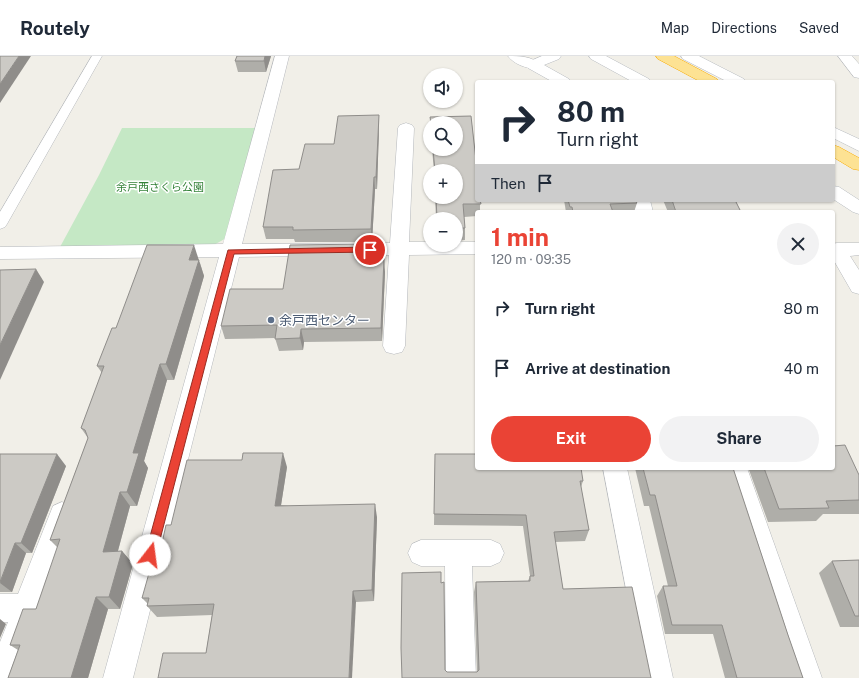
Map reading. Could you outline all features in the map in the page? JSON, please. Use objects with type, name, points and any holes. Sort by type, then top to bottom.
[{"type":"highway","points":[[663,56],[708,80]]},
{"type":"highway","points":[[835,151],[859,165]]},
{"type":"street","points":[[118,678],[282,56]]},
{"type":"street","points":[[515,56],[560,80]]},
{"type":"street","points":[[533,65],[554,56]]},
{"type":"street","points":[[596,56],[640,80]]},
{"type":"street","points":[[688,56],[735,80]]},
{"type":"street","points":[[845,56],[859,74]]},
{"type":"street","points":[[394,346],[401,249],[406,128]]},
{"type":"street","points":[[835,133],[859,146]]},
{"type":"street","points":[[835,193],[859,208]]},
{"type":"street","points":[[0,253],[231,252],[475,248]]},
{"type":"street","points":[[835,249],[859,249]]},
{"type":"street","points":[[835,249],[859,287]]},
{"type":"street","points":[[616,470],[658,678]]},
{"type":"street","points":[[736,470],[807,678]]},
{"type":"street","points":[[1,678],[71,490]]},
{"type":"street","points":[[421,553],[491,553]]},
{"type":"street","points":[[458,553],[461,678]]},
{"type":"street","points":[[0,608],[27,608]]},
{"type":"lane","points":[[0,224],[97,56]]},
{"type":"green space","name":"余戸西さくら公園","points":[[122,128],[259,128],[230,236],[212,246],[60,247],[99,175]]},
{"type":"building","points":[[0,56],[19,56],[0,84]]},
{"type":"building","points":[[237,56],[265,56],[264,61],[235,61]]},
{"type":"building","points":[[379,115],[376,177],[374,177],[371,229],[293,230],[293,227],[263,227],[273,170],[299,169],[305,144],[334,144],[338,116]]},
{"type":"building","points":[[463,116],[471,116],[475,151],[475,202],[480,202],[481,204],[463,204],[463,164],[434,164],[434,156],[463,156]]},
{"type":"building","points":[[569,202],[637,203],[610,204],[612,210],[573,210],[572,207],[570,207]]},
{"type":"building","points":[[673,202],[736,202],[740,210],[675,210]]},
{"type":"building","points":[[436,204],[463,204],[465,228],[463,228],[463,212],[437,212]]},
{"type":"building","points":[[370,244],[369,259],[384,258],[381,328],[301,329],[300,338],[275,339],[277,325],[221,326],[230,289],[283,289],[290,245]]},
{"type":"building","points":[[147,245],[194,245],[189,260],[199,260],[166,364],[160,364],[133,453],[139,453],[127,492],[120,492],[103,552],[122,551],[109,597],[96,597],[71,678],[8,678],[20,645],[10,645],[23,609],[36,609],[60,539],[50,540],[88,438],[85,430],[81,428],[104,366],[97,366],[112,328],[116,328]]},
{"type":"building","points":[[36,269],[0,345],[0,270]]},
{"type":"building","points":[[845,445],[859,475],[859,500],[826,501],[829,508],[779,509],[765,470],[835,470],[835,446]]},
{"type":"building","points":[[243,453],[283,453],[275,506],[375,504],[372,590],[353,591],[349,678],[158,678],[163,653],[206,653],[214,604],[147,606],[149,598],[142,598],[155,552],[160,552],[166,525],[171,525],[187,460],[242,460]]},
{"type":"building","points":[[0,454],[57,454],[21,543],[15,543],[0,582]]},
{"type":"building","points":[[435,454],[475,454],[475,470],[581,470],[583,481],[580,481],[589,530],[554,532],[563,589],[632,587],[651,678],[402,678],[402,573],[441,572],[441,583],[444,582],[445,670],[447,672],[477,672],[479,670],[476,582],[530,581],[530,576],[534,576],[526,515],[434,514]]},
{"type":"building","points":[[644,470],[734,470],[803,678],[737,678],[722,625],[672,625],[663,586],[677,586],[655,495],[650,495]]},
{"type":"building","points":[[859,560],[859,616],[855,616],[832,561]]},
{"type":"place","name":"余戸西センター","points":[[271,320]]},
{"type":"route","points":[[150,555],[231,252],[370,250]]}]
